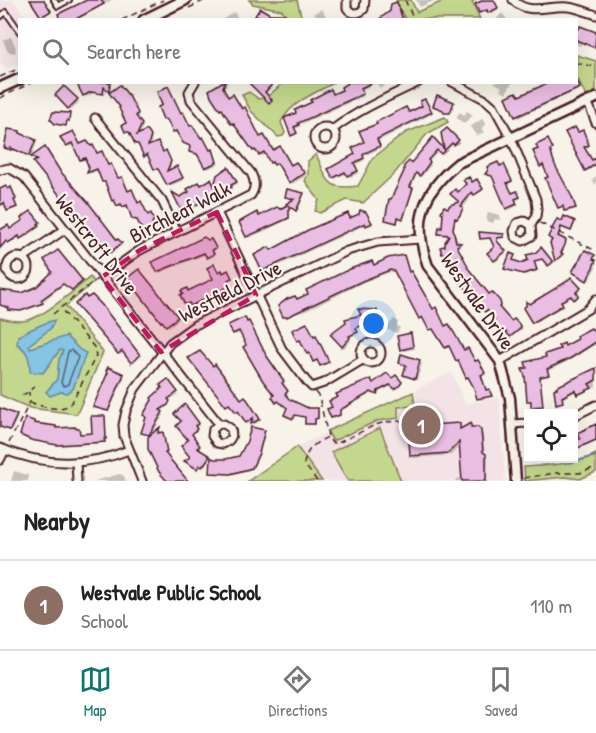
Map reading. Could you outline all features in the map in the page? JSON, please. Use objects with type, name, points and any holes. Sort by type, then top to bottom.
[{"type":"main road","points":[[148,18],[185,0]]},
{"type":"main road","points":[[1,83],[18,79]]},
{"type":"street","points":[[347,0],[347,8],[354,13],[364,9],[365,0]]},
{"type":"street","points":[[513,0],[521,7],[530,10],[568,7],[596,15]]},
{"type":"street","name":"Birchleaf Walk","points":[[102,277],[140,250],[251,195],[255,186],[254,179],[191,100],[189,92],[194,84]]},
{"type":"street","points":[[332,130],[360,112],[415,84]]},
{"type":"street","points":[[456,84],[486,100],[494,107],[511,138],[536,199],[537,209],[533,222]]},
{"type":"street","points":[[592,100],[596,123]]},
{"type":"street","name":"Westvale Drive","points":[[520,480],[506,380],[500,361],[428,266],[422,250],[422,213],[427,198],[442,176],[458,163],[592,100]]},
{"type":"street","points":[[95,118],[162,201],[177,232]]},
{"type":"street","name":"Westcroft Drive","points":[[0,170],[9,168],[24,177],[219,424]]},
{"type":"street","points":[[217,212],[282,349],[312,387],[324,383],[364,359]]},
{"type":"street","points":[[23,258],[64,230]]},
{"type":"street","name":"Westfield Drive","points":[[142,481],[129,450],[123,425],[135,389],[170,342],[195,325],[347,251],[378,242],[421,238]]},
{"type":"street","points":[[500,361],[588,309],[596,299]]},
{"type":"street","points":[[578,414],[596,405]]},
{"type":"street","points":[[512,424],[524,423]]},
{"type":"street","points":[[0,460],[2,449],[42,461],[76,462],[105,459],[129,450]]},
{"type":"street","points":[[76,462],[77,481]]},
{"type":"lane","points":[[54,0],[58,6],[69,0]]},
{"type":"lane","points":[[0,17],[6,12],[18,29]]},
{"type":"path","points":[[126,18],[164,0]]},
{"type":"path","points":[[405,0],[413,18]]},
{"type":"path","points":[[578,63],[596,67]]},
{"type":"path","points":[[1,83],[18,70]]},
{"type":"path","points":[[0,98],[29,84]]},
{"type":"path","points":[[533,222],[596,251]]},
{"type":"path","points":[[53,314],[94,280],[102,277]]},
{"type":"path","points":[[30,402],[37,406],[60,408],[71,404],[96,356],[94,347],[60,308]]},
{"type":"path","points":[[22,395],[29,392],[37,383]]},
{"type":"path","points":[[312,387],[319,398],[328,437],[332,443],[338,443],[386,422],[434,419]]},
{"type":"path","points":[[2,449],[30,402],[29,392]]},
{"type":"path","points":[[316,481],[304,464],[305,457],[314,444],[328,437]]},
{"type":"path","points":[[520,480],[555,473],[580,473],[596,467]]},
{"type":"highlighted area","points":[[217,212],[256,295],[161,352],[102,277],[140,250]]},
{"type":"shaded area","points":[[0,0],[13,0],[26,18],[18,18],[18,63],[8,68],[0,62]]},
{"type":"shaded area","points":[[452,372],[465,404],[499,397],[505,481],[322,481],[297,447]]},
{"type":"green space","points":[[249,0],[297,0],[302,18],[287,18],[282,10],[253,4]]},
{"type":"green space","points":[[396,0],[411,0],[417,12],[446,0],[475,0],[472,2],[480,18],[405,18]]},
{"type":"green space","points":[[578,55],[596,61],[596,91],[586,97],[578,79]]},
{"type":"green space","points":[[282,84],[332,84],[291,109],[281,122],[285,133],[278,137],[251,111],[242,95],[249,92],[259,99],[267,97]]},
{"type":"green space","points":[[445,117],[448,122],[427,134],[394,174],[363,203],[347,200],[320,213],[315,211],[319,200],[305,181],[308,174],[308,161],[316,154],[330,182],[340,187],[358,186],[373,158],[405,133]]},
{"type":"green space","points":[[90,277],[94,282],[66,306],[103,352],[77,414],[30,408],[0,395],[0,318],[21,321],[35,317],[60,302]]},
{"type":"green space","points":[[413,392],[415,406],[398,407],[398,418],[377,421],[333,441],[327,431]]},
{"type":"green space","points":[[380,428],[401,481],[348,481],[331,452]]},
{"type":"green space","points":[[297,447],[322,481],[248,481]]},
{"type":"green space","points":[[596,454],[596,472],[580,479],[565,477],[525,481],[524,467],[578,463],[578,460]]},
{"type":"water","points":[[55,320],[50,329],[29,345],[30,348],[66,336],[86,353],[73,389],[67,393],[61,392],[50,396],[46,392],[57,379],[59,359],[63,351],[60,350],[43,373],[30,372],[28,356],[17,344],[18,336]]},
{"type":"building","points":[[30,0],[44,0],[51,11],[41,17]]},
{"type":"building","points":[[87,0],[101,0],[104,4],[78,18],[59,18],[58,14]]},
{"type":"building","points":[[484,0],[494,0],[498,8],[488,13],[487,10],[479,13],[475,4]]},
{"type":"building","points":[[397,2],[402,18],[381,18],[390,11],[391,4]]},
{"type":"building","points":[[260,8],[270,14],[285,14],[284,18],[255,16]]},
{"type":"building","points":[[580,26],[596,32],[595,48],[578,41]]},
{"type":"building","points":[[578,82],[580,88],[515,117],[506,97],[516,92],[519,96],[546,84],[578,84]]},
{"type":"building","points":[[77,84],[110,84],[109,92],[104,87],[103,94],[91,92],[83,96]]},
{"type":"building","points":[[219,84],[224,84],[223,87],[228,97],[233,94],[242,109],[245,107],[260,137],[264,135],[273,150],[280,146],[291,165],[296,162],[305,173],[289,183],[277,163],[274,165],[270,163],[264,152],[259,155],[255,150],[253,151],[222,109],[220,110],[209,90]]},
{"type":"building","points":[[250,84],[272,84],[265,92],[272,100],[269,103]]},
{"type":"building","points":[[346,84],[369,84],[361,88],[363,94],[298,123],[299,125],[294,127],[297,133],[291,136],[284,118],[312,102],[310,100],[331,89],[333,94],[342,90],[341,87]]},
{"type":"building","points":[[120,85],[129,96],[138,113],[136,116],[142,124],[137,135],[147,130],[151,136],[148,146],[158,142],[163,152],[166,150],[171,161],[167,171],[177,166],[183,178],[167,185],[158,169],[154,169],[147,154],[144,157],[129,132],[125,132],[122,125],[126,123],[120,107],[109,93]]},
{"type":"building","points":[[64,86],[78,99],[68,109],[55,95]]},
{"type":"building","points":[[168,86],[181,113],[183,112],[190,126],[192,125],[201,138],[203,137],[210,150],[213,149],[217,162],[205,168],[197,154],[189,152],[190,146],[183,143],[176,131],[173,132],[167,120],[163,119],[158,107],[162,105],[157,92]]},
{"type":"building","points":[[437,95],[454,102],[450,113],[444,113],[443,110],[433,106]]},
{"type":"building","points":[[425,99],[432,112],[377,139],[380,146],[365,153],[364,158],[354,163],[358,171],[347,176],[345,172],[333,178],[328,169],[355,154],[352,148],[364,142],[359,131],[377,124],[376,122],[406,107],[409,112],[422,106],[420,101]]},
{"type":"building","points":[[53,112],[70,113],[66,126],[55,124],[50,119]]},
{"type":"building","points":[[575,127],[578,132],[583,130],[589,145],[584,147],[592,160],[596,158],[596,164],[585,171],[565,132]]},
{"type":"building","points":[[447,128],[459,140],[454,145],[452,143],[441,154],[437,150],[428,160],[430,162],[420,176],[416,173],[410,187],[413,188],[403,219],[398,217],[397,223],[385,220],[389,199],[404,171],[404,166],[409,161],[411,163],[433,137],[444,149],[441,133]]},
{"type":"building","points":[[8,129],[20,131],[36,140],[29,156],[11,148],[11,150],[4,148]]},
{"type":"building","points":[[73,131],[80,144],[87,141],[91,146],[93,145],[97,153],[102,151],[108,165],[111,164],[118,178],[122,177],[128,191],[132,189],[138,203],[141,201],[148,215],[151,213],[154,220],[153,227],[136,235],[141,228],[137,220],[132,219],[127,205],[117,206],[114,200],[112,201],[97,169],[87,173],[89,168],[85,158],[80,160],[72,143],[66,146],[62,141],[60,137]]},
{"type":"building","points":[[548,139],[553,149],[550,150],[555,165],[576,208],[564,211],[563,206],[558,208],[545,178],[548,177],[543,165],[540,167],[533,151],[538,149],[536,145]]},
{"type":"building","points":[[45,147],[60,171],[88,202],[117,240],[122,243],[109,253],[105,252],[33,162],[37,160],[31,157]]},
{"type":"building","points":[[498,162],[500,166],[504,164],[512,181],[507,183],[512,193],[517,191],[520,197],[515,199],[517,204],[506,209],[492,176],[485,174],[487,167]]},
{"type":"building","points":[[228,167],[237,182],[231,185],[232,187],[181,210],[172,192],[180,197],[189,192],[187,189],[199,182],[201,185],[211,179],[214,186],[217,175]]},
{"type":"building","points":[[469,177],[472,182],[477,179],[483,189],[474,195],[472,192],[461,206],[463,208],[460,215],[457,219],[455,218],[453,228],[456,242],[461,243],[457,246],[467,267],[489,294],[492,292],[500,301],[499,307],[511,321],[514,319],[519,324],[521,328],[510,337],[506,332],[502,335],[493,322],[495,320],[475,300],[479,297],[471,286],[467,290],[451,270],[448,265],[452,262],[447,252],[442,254],[440,247],[445,246],[449,235],[438,234],[439,227],[442,228],[443,213],[441,212],[444,206],[448,208],[459,202],[450,194],[455,189],[458,192],[466,184],[463,180]]},
{"type":"building","points":[[6,186],[8,189],[11,187],[17,207],[7,211],[4,203],[0,205],[0,189]]},
{"type":"building","points":[[287,189],[304,193],[296,211],[289,206],[289,218],[246,237],[239,222],[257,212],[259,216],[287,205],[294,199],[285,197]]},
{"type":"building","points":[[360,210],[366,212],[372,223],[366,226],[365,223],[262,271],[254,255],[269,247],[271,250],[308,230],[348,213],[350,218],[359,214]]},
{"type":"building","points":[[31,211],[40,222],[39,226],[20,239],[19,236],[8,243],[6,241],[0,248],[0,230],[8,225],[10,229]]},
{"type":"building","points":[[564,216],[575,221],[571,231],[561,227],[558,236],[566,240],[561,253],[563,254],[555,261],[550,243],[552,240],[548,237],[557,219],[562,221]]},
{"type":"building","points":[[479,232],[504,234],[504,237],[497,238],[497,241],[506,251],[494,261],[487,253],[494,247],[490,238],[480,239]]},
{"type":"building","points":[[204,237],[211,239],[216,248],[212,250],[214,254],[207,258],[204,253],[157,272],[152,262]]},
{"type":"building","points":[[541,247],[553,262],[548,266],[542,259],[534,261],[537,270],[523,274],[504,269],[510,253],[515,255],[513,260],[521,263],[528,260],[526,255],[535,253]]},
{"type":"building","points":[[58,250],[83,281],[72,290],[63,284],[41,300],[43,303],[21,311],[8,310],[9,308],[0,305],[0,290],[22,293],[36,287],[46,278],[52,272],[44,260]]},
{"type":"building","points":[[585,250],[595,255],[593,259],[596,260],[587,281],[572,272]]},
{"type":"building","points":[[404,255],[409,272],[411,271],[433,309],[436,307],[445,326],[449,324],[464,350],[468,348],[475,361],[478,360],[485,373],[481,375],[486,390],[489,389],[492,396],[477,399],[474,388],[449,346],[445,348],[433,329],[429,330],[422,317],[419,319],[394,271],[390,270],[362,281],[283,317],[278,306],[287,299],[295,296],[297,299],[308,294],[306,290],[350,269],[372,261],[374,265],[388,258]]},
{"type":"building","points":[[214,264],[218,272],[222,270],[223,273],[228,270],[232,278],[228,280],[230,286],[191,306],[189,303],[185,305],[180,295],[183,294],[181,291],[187,288],[188,291],[213,279],[207,268]]},
{"type":"building","points":[[139,269],[178,317],[166,326],[127,278]]},
{"type":"building","points":[[571,277],[581,288],[576,292],[579,295],[574,300],[571,296],[561,301],[563,305],[532,323],[523,308],[526,302],[530,304]]},
{"type":"building","points":[[85,295],[87,298],[92,295],[101,304],[140,355],[131,363],[122,351],[118,354],[75,304]]},
{"type":"building","points":[[358,309],[377,310],[378,327],[371,326],[372,320],[356,328],[358,332],[349,336],[350,338],[342,347],[330,334],[346,322],[345,319],[361,315]]},
{"type":"building","points":[[245,317],[266,355],[284,381],[282,383],[288,391],[285,394],[289,399],[308,408],[318,408],[318,418],[315,419],[315,424],[305,424],[305,417],[295,415],[293,419],[284,415],[287,408],[278,401],[276,403],[272,397],[274,395],[243,347],[246,345],[239,331],[233,334],[228,325]]},
{"type":"building","points":[[307,323],[314,336],[316,335],[329,362],[320,366],[317,360],[313,362],[300,340],[297,341],[292,330]]},
{"type":"building","points":[[591,328],[594,332],[596,331],[596,342],[571,358],[547,369],[549,375],[540,377],[543,406],[531,407],[531,401],[527,401],[525,376],[522,369],[527,368],[525,362],[546,357],[545,354],[560,349],[558,346],[564,343],[565,346],[578,339],[576,336]]},
{"type":"building","points":[[411,333],[413,347],[400,350],[397,336]]},
{"type":"building","points":[[200,351],[213,366],[215,364],[241,399],[245,396],[260,419],[251,424],[253,418],[246,423],[238,411],[236,412],[229,404],[226,406],[188,358]]},
{"type":"building","points":[[401,354],[420,360],[415,379],[403,375],[406,365],[399,363]]},
{"type":"building","points":[[108,367],[124,374],[108,411],[93,407]]},
{"type":"building","points":[[596,368],[596,380],[589,384],[592,388],[577,395],[575,390],[562,397],[563,402],[556,404],[554,389],[556,387]]},
{"type":"building","points":[[387,373],[392,378],[396,375],[402,382],[400,385],[395,389],[390,385],[378,391],[377,395],[371,392],[340,410],[340,415],[331,418],[327,409],[332,407],[329,401],[338,397],[336,394],[371,379],[373,383]]},
{"type":"building","points":[[168,379],[178,392],[168,399],[170,401],[168,405],[160,410],[163,412],[149,435],[141,433],[146,417],[143,415],[151,398],[162,388],[160,385]]},
{"type":"building","points":[[185,404],[199,423],[192,434],[200,446],[197,448],[210,456],[202,467],[199,465],[197,469],[184,461],[190,457],[181,446],[188,440],[176,426],[181,421],[174,414]]},
{"type":"building","points":[[0,408],[17,415],[10,430],[0,427]]},
{"type":"building","points":[[91,416],[105,416],[105,442],[57,445],[31,440],[20,435],[25,418],[34,423],[56,426],[56,428],[79,428],[80,434],[92,433]]},
{"type":"building","points":[[460,423],[460,429],[471,423],[471,427],[478,427],[481,430],[483,452],[486,454],[486,481],[462,481],[459,442],[448,453],[410,456],[409,440],[414,440],[413,426]]},
{"type":"building","points":[[596,424],[596,440],[578,448],[578,439],[580,439],[578,433]]},
{"type":"building","points":[[160,427],[158,433],[163,432],[167,452],[165,453],[188,481],[167,481],[159,472],[148,449],[148,437]]},
{"type":"building","points":[[251,427],[265,430],[252,468],[230,474],[210,473],[211,457],[226,459],[239,456]]},
{"type":"waterway","points":[[578,461],[596,456]]},
{"type":"place","name":"Westvale Public School","points":[[421,425]]}]
